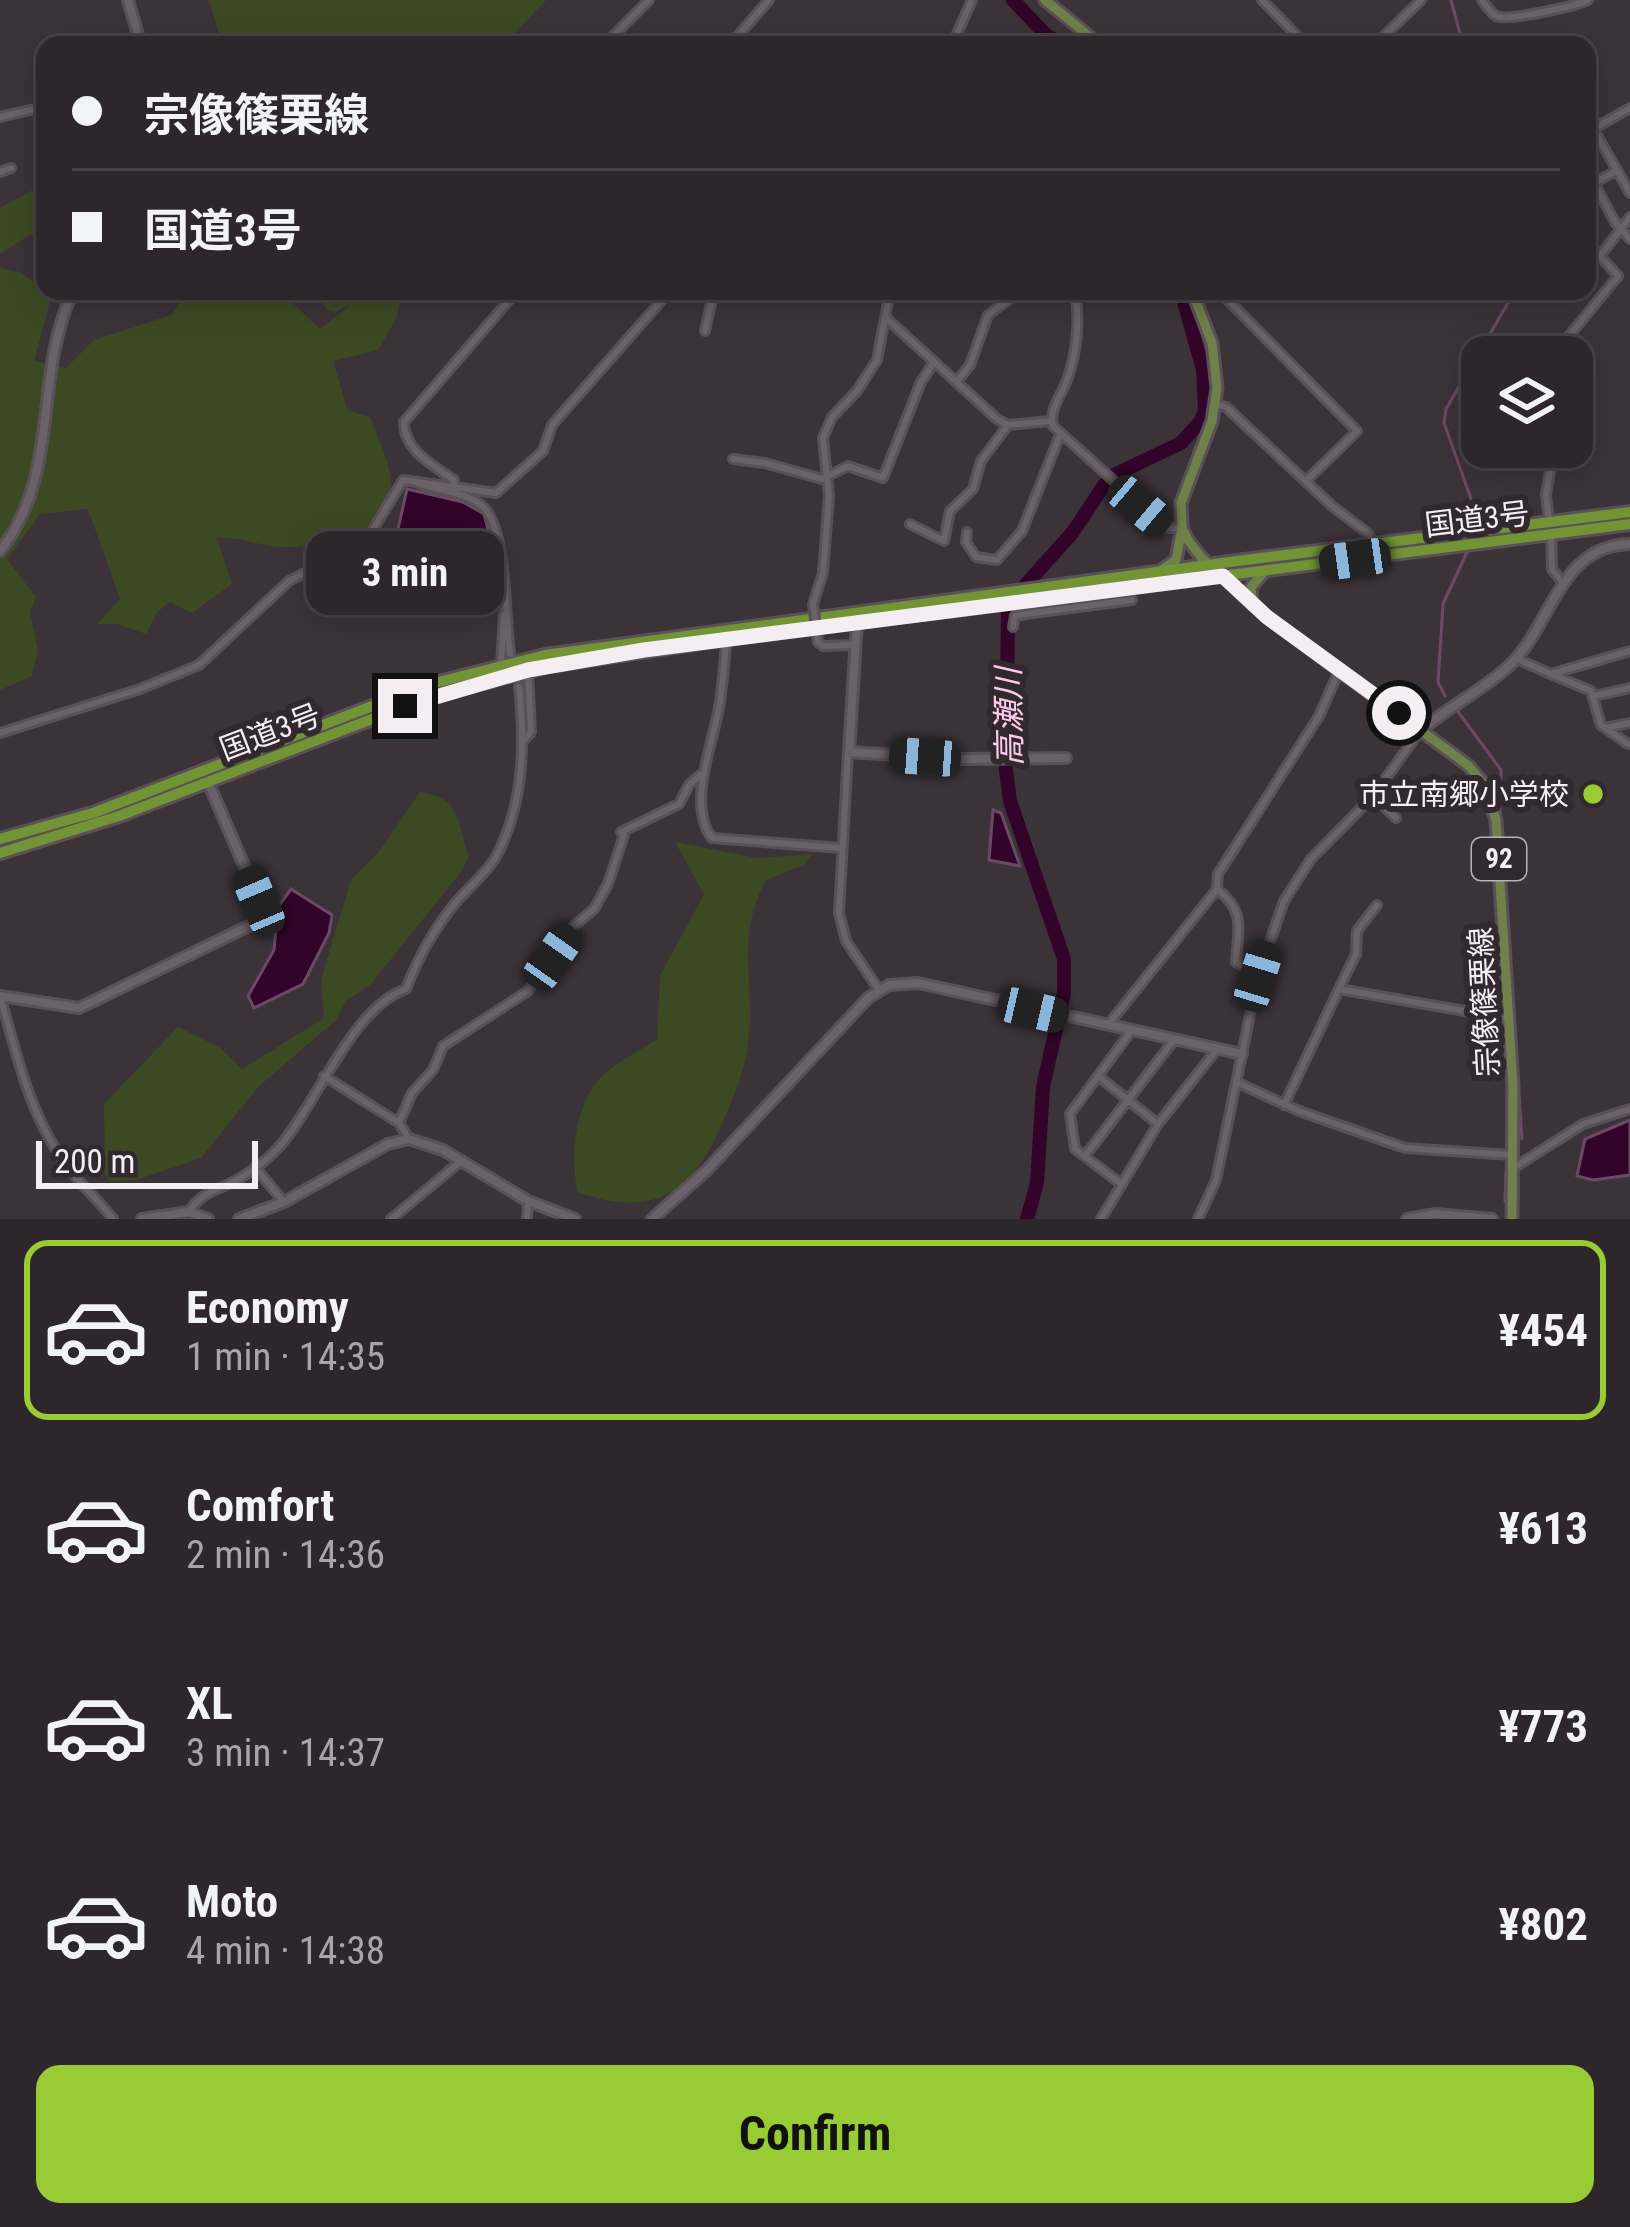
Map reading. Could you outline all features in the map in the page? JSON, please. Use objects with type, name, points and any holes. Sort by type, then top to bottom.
[{"type":"highway","name":"国道3号","points":[[1550,529],[1630,512]]},
{"type":"highway","name":"国道3号","points":[[1030,595],[1209,565],[1630,524]]},
{"type":"highway","name":"国道3号","points":[[0,839],[93,814],[356,711],[501,665],[610,644],[1266,572],[1466,539]]},
{"type":"highway","name":"国道3号","points":[[0,853],[119,816],[396,709],[528,670],[1005,598]]},
{"type":"main road","points":[[1045,0],[1089,36]]},
{"type":"main road","points":[[1160,571],[1176,560],[1183,493],[1216,404],[1216,361],[1195,300]]},
{"type":"main road","name":"宗像篠栗線","points":[[1182,528],[1193,549],[1252,604],[1469,766],[1491,798],[1510,1019],[1512,1219]]},
{"type":"main road","points":[[1252,604],[1251,587],[1266,572]]},
{"type":"street","points":[[128,0],[138,36]]},
{"type":"street","points":[[613,36],[649,0]]},
{"type":"street","points":[[738,36],[769,0]]},
{"type":"street","points":[[956,36],[972,0]]},
{"type":"street","points":[[1262,0],[1297,36]]},
{"type":"street","points":[[1384,36],[1421,0]]},
{"type":"street","points":[[1482,0],[1496,17],[1504,19],[1588,0]]},
{"type":"street","points":[[1596,127],[1630,108]]},
{"type":"street","points":[[0,117],[36,110]]},
{"type":"street","points":[[1596,134],[1630,193]]},
{"type":"street","points":[[0,172],[11,168]]},
{"type":"street","points":[[1596,182],[1616,171]]},
{"type":"street","points":[[1596,186],[1630,239]]},
{"type":"street","points":[[1569,336],[1618,276],[1600,256],[1630,217]]},
{"type":"street","points":[[0,551],[16,530],[35,487],[53,348],[70,300]]},
{"type":"street","points":[[454,486],[454,480],[415,451],[404,434],[404,422],[509,300]]},
{"type":"street","points":[[0,733],[140,689],[199,665],[290,581],[366,542],[403,480],[496,493],[543,451],[552,425],[662,300]]},
{"type":"street","points":[[705,331],[712,300]]},
{"type":"street","points":[[856,645],[818,642],[814,604],[823,573],[828,478],[825,430],[872,370],[889,300]]},
{"type":"street","points":[[957,381],[980,345],[988,315],[1008,300]]},
{"type":"street","points":[[1051,421],[1072,365],[1075,300]]},
{"type":"street","points":[[1228,300],[1358,431],[1306,482]]},
{"type":"street","points":[[886,317],[1008,425],[1051,421]]},
{"type":"street","points":[[733,459],[828,478],[848,466],[883,478],[915,395],[934,362]]},
{"type":"street","points":[[1216,404],[1226,407],[1369,534],[1372,546]]},
{"type":"street","points":[[1051,421],[1060,435],[1166,528],[1182,528]]},
{"type":"street","points":[[910,524],[944,542],[950,511],[973,489],[981,461],[1008,425]]},
{"type":"street","points":[[967,532],[966,542],[976,557],[997,560],[1022,531],[1060,435]]},
{"type":"street","points":[[1550,468],[1546,495],[1552,568],[1563,583]]},
{"type":"street","points":[[414,480],[475,501],[487,510],[508,591],[501,665]]},
{"type":"street","points":[[1198,1219],[1216,1180],[1258,976],[1294,880],[1372,796],[1420,731],[1517,658],[1563,583],[1592,553],[1630,544]]},
{"type":"street","points":[[1013,627],[1015,616],[1132,601]]},
{"type":"street","points":[[506,610],[510,654]]},
{"type":"street","points":[[857,622],[838,901],[846,940],[879,989]]},
{"type":"street","points":[[399,1123],[417,1086],[433,1070],[442,1046],[528,991],[574,926],[594,909],[614,866],[621,832],[679,804],[700,775],[717,718],[726,639]]},
{"type":"street","points":[[1550,674],[1630,651]]},
{"type":"street","points":[[1517,658],[1586,686],[1605,728],[1628,744]]},
{"type":"street","points":[[523,741],[531,732],[528,670]]},
{"type":"street","points":[[1108,1025],[1217,889],[1218,874],[1319,716],[1339,670]]},
{"type":"street","points":[[189,1212],[202,1195],[238,1180],[283,1142],[324,1076],[389,996],[406,989],[422,952],[499,853],[516,805],[523,741],[519,687]]},
{"type":"street","points":[[1594,696],[1630,688]]},
{"type":"street","points":[[1605,728],[1630,723]]},
{"type":"street","points":[[848,752],[958,759],[1066,758]]},
{"type":"street","points":[[700,775],[706,830],[712,838],[842,848]]},
{"type":"street","points":[[113,1219],[64,1162],[47,1134],[26,1087],[0,996],[79,1008],[257,922],[259,901],[208,782]]},
{"type":"street","points":[[1372,796],[1396,818]]},
{"type":"street","points":[[1217,889],[1233,902],[1238,914],[1236,962],[1258,976]]},
{"type":"street","points":[[1284,1105],[1356,954],[1358,931],[1377,905]]},
{"type":"street","points":[[652,1219],[706,1171],[879,989],[897,983],[918,983],[1242,1054]]},
{"type":"street","points":[[1339,988],[1510,1019]]},
{"type":"street","points":[[1120,1183],[1076,1149],[1070,1114],[1131,1030]]},
{"type":"street","points":[[1085,1156],[1174,1040]]},
{"type":"street","points":[[1101,1219],[1158,1124],[1217,1049]]},
{"type":"street","points":[[324,1076],[399,1123],[410,1139]]},
{"type":"street","points":[[1098,1076],[1158,1124]]},
{"type":"street","points":[[1236,1082],[1284,1105],[1406,1148],[1515,1161],[1583,1124],[1630,1109]]},
{"type":"street","points":[[239,1219],[284,1202],[388,1144],[410,1139],[423,1141],[528,1201],[574,1219]]},
{"type":"street","points":[[391,1219],[460,1161]]},
{"type":"street","points":[[255,1167],[284,1202]]},
{"type":"street","points":[[527,1219],[528,1201]]},
{"type":"street","points":[[142,1219],[189,1212],[208,1219]]},
{"type":"street","points":[[1407,1219],[1436,1214],[1492,1219]]},
{"type":"green space","points":[[209,0],[546,0],[514,36],[219,36]]},
{"type":"green space","points":[[36,188],[36,240],[31,234],[0,254],[0,208]]},
{"type":"green space","points":[[0,268],[19,272],[36,283],[36,300],[50,300],[34,361],[66,368],[94,340],[171,315],[182,300],[289,300],[320,329],[354,302],[336,312],[320,300],[401,300],[378,350],[333,361],[348,411],[370,417],[391,478],[387,507],[362,536],[340,553],[217,538],[232,584],[192,613],[170,602],[157,612],[146,634],[118,624],[97,624],[120,599],[88,509],[40,514],[7,559],[36,597],[30,612],[38,650],[32,676],[0,690]]},
{"type":"green space","points":[[420,792],[444,800],[456,814],[469,856],[461,872],[370,985],[346,1001],[336,1020],[257,1088],[201,1158],[136,1180],[109,1181],[104,1104],[178,1027],[219,1047],[242,1069],[324,1018],[321,980],[351,880],[378,853]]},
{"type":"green space","points":[[675,842],[757,858],[812,854],[804,865],[766,880],[757,900],[749,938],[746,1058],[731,1103],[698,1168],[684,1183],[649,1201],[604,1200],[577,1192],[579,1122],[588,1095],[601,1077],[657,1039],[660,976],[704,894]]},
{"type":"shaded area","points":[[407,489],[463,502],[484,514],[494,553],[488,576],[475,579],[445,573],[400,595],[355,593],[351,580],[398,529]]},
{"type":"shaded area","points":[[993,810],[1001,813],[1020,866],[989,860]]},
{"type":"shaded area","points":[[291,889],[332,915],[329,933],[303,984],[254,1008],[248,996],[274,950],[278,907]]},
{"type":"shaded area","points":[[1630,1120],[1630,1175],[1593,1180],[1577,1176],[1585,1139]]},
{"type":"waterway","name":"高瀬川","points":[[1013,0],[1047,36]]},
{"type":"waterway","points":[[1451,0],[1461,36]]},
{"type":"waterway","name":"高瀬川","points":[[1027,1219],[1037,1183],[1043,1087],[1064,993],[1064,959],[1010,801],[1006,771],[1008,613],[1114,475],[1181,443],[1200,422],[1205,411],[1203,370],[1184,300]]},
{"type":"waterway","points":[[1475,529],[1474,507],[1444,423],[1446,409],[1510,300]]},
{"type":"waterway","points":[[1445,696],[1438,682],[1443,604],[1468,550]]},
{"type":"waterway","points":[[1456,709],[1501,770],[1522,1139]]},
{"type":"waterway","points":[[1505,1201],[1506,1171]]},
{"type":"place","name":"市立南郷小学校","points":[[1593,794]]},
{"type":"route","points":[[405,706],[549,665],[1223,576],[1267,617],[1399,713]]}]
